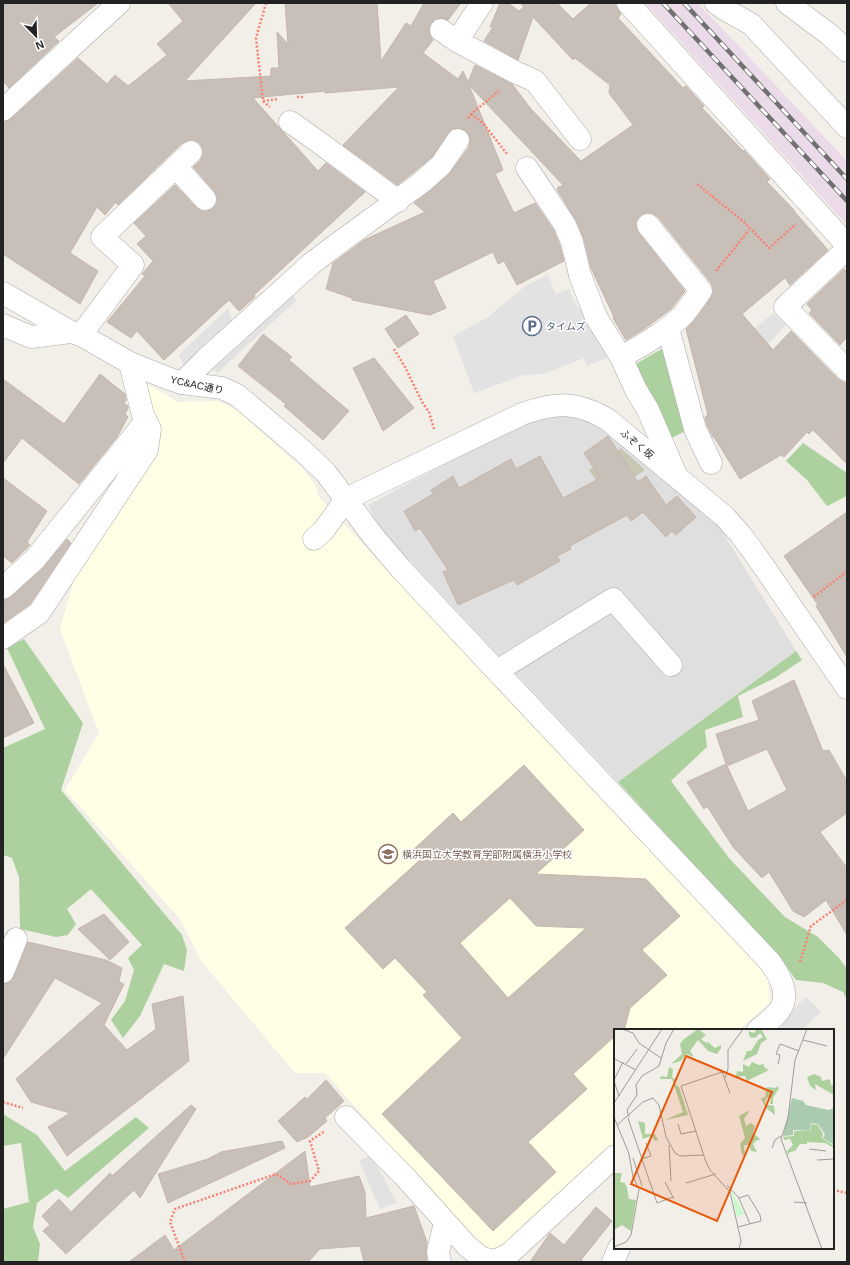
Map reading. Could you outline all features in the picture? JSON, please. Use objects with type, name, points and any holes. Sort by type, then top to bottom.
[{"type":"street","points":[[3,110],[119,3]]},
{"type":"street","points":[[482,3],[449,36],[515,72],[535,81],[580,138]]},
{"type":"street","points":[[628,3],[847,245]]},
{"type":"street","points":[[716,3],[751,24],[847,127]]},
{"type":"street","points":[[787,3],[830,35],[847,51]]},
{"type":"street","points":[[290,122],[327,147],[398,201]]},
{"type":"street","points":[[182,383],[205,360],[311,264],[398,201],[442,165],[458,140]]},
{"type":"street","points":[[3,325],[31,337],[76,334],[133,265],[102,237],[191,152]]},
{"type":"street","points":[[176,167],[206,199]]},
{"type":"street","points":[[527,168],[565,225],[572,242],[580,274],[596,316],[621,357],[636,390],[648,410],[677,477]]},
{"type":"street","points":[[621,357],[652,340],[668,328],[683,314],[701,291],[648,225]]},
{"type":"street","points":[[847,249],[785,307],[847,370]]},
{"type":"street","name":"YC&AC通り","points":[[3,293],[130,363],[182,383],[222,388],[237,395],[303,451],[326,473],[387,553],[770,962],[778,973],[785,991]]},
{"type":"street","points":[[668,328],[695,429],[711,463]]},
{"type":"street","points":[[3,638],[39,613],[146,450],[150,430],[143,415],[130,363]]},
{"type":"street","name":"ふぞく坂","points":[[346,499],[522,414],[541,407],[557,405],[576,406],[593,411],[608,420],[724,516],[741,535],[758,558],[847,688]]},
{"type":"street","points":[[3,588],[35,559],[146,421]]},
{"type":"street","points":[[314,539],[324,530],[346,499]]},
{"type":"street","points":[[497,671],[613,599],[671,665]]},
{"type":"street","points":[[3,972],[16,939]]},
{"type":"street","points":[[759,1029],[780,1011],[785,991]]},
{"type":"street","points":[[346,1117],[405,1177],[467,1246],[482,1258],[495,1261],[509,1254],[614,1157]]},
{"type":"street","points":[[440,1262],[438,1252],[445,1222]]},
{"type":"street","points":[[613,1262],[620,1249]]},
{"type":"path","points":[[266,3],[256,38],[263,101],[290,122]]},
{"type":"path","points":[[458,140],[460,132],[471,114],[499,91]]},
{"type":"path","points":[[471,114],[483,122],[519,169],[527,168]]},
{"type":"path","points":[[696,184],[744,222],[749,230],[769,248],[813,208]]},
{"type":"path","points":[[701,291],[749,230]]},
{"type":"path","points":[[394,349],[405,367],[422,402],[429,412]]},
{"type":"path","points":[[795,612],[847,571]]},
{"type":"path","points":[[785,991],[799,966],[811,926],[847,900]]},
{"type":"path","points":[[3,1102],[23,1108]]},
{"type":"path","points":[[185,1262],[170,1222],[175,1209],[276,1174],[291,1184],[310,1181],[319,1171],[310,1141],[346,1117]]},
{"type":"path","points":[[834,1190],[847,1193]]},
{"type":"shaded area","points":[[645,3],[698,3],[847,161],[847,225]]},
{"type":"shaded area","name":"タイムズ","points":[[548,275],[556,294],[569,289],[578,308],[585,305],[607,358],[587,366],[584,358],[544,374],[524,375],[474,393],[453,336],[488,317],[525,286]]},
{"type":"shaded area","points":[[290,292],[297,300],[217,373],[210,366]]},
{"type":"shaded area","points":[[228,308],[234,325],[185,370],[179,355]]},
{"type":"shaded area","points":[[773,313],[786,325],[742,371],[739,338],[759,325]]},
{"type":"shaded area","name":"横浜国立大学教育学部附属横浜小学校","points":[[139,379],[178,402],[218,401],[241,412],[302,468],[315,484],[318,496],[768,977],[769,1003],[740,1029],[614,1029],[614,1147],[504,1248],[483,1249],[325,1073],[295,1073],[202,962],[180,919],[65,790],[99,733],[60,629],[80,558],[156,450]]},
{"type":"shaded area","points":[[544,415],[582,418],[604,431],[717,523],[796,651],[618,782],[380,529],[368,505],[469,451]]},
{"type":"shaded area","points":[[621,448],[645,470],[606,496],[589,470]]},
{"type":"shaded area","points":[[806,997],[821,1012],[803,1029],[784,1029],[779,1023]]},
{"type":"shaded area","points":[[371,1155],[397,1203],[380,1209],[359,1161]]},
{"type":"green space","points":[[663,348],[686,431],[671,438],[654,398],[634,365]]},
{"type":"green space","points":[[803,443],[847,473],[847,496],[827,506],[807,480],[786,461]]},
{"type":"green space","points":[[24,639],[83,723],[61,790],[182,935],[187,950],[184,971],[164,964],[140,1016],[123,1038],[111,1020],[125,1001],[134,970],[128,958],[142,945],[91,889],[67,909],[76,924],[68,935],[56,937],[20,929],[19,877],[12,858],[3,855],[3,748],[45,729],[7,648]]},
{"type":"green space","points":[[796,651],[802,660],[775,678],[738,696],[743,717],[705,730],[707,747],[671,781],[729,858],[785,917],[818,937],[839,958],[847,969],[847,1000],[843,992],[823,983],[796,980],[776,952],[759,936],[618,782]]},
{"type":"green space","points":[[3,1114],[37,1135],[65,1171],[136,1117],[149,1128],[68,1198],[56,1189],[37,1203],[33,1227],[40,1244],[38,1262],[3,1262],[3,1209],[29,1202],[21,1143],[3,1146]]},
{"type":"building","points":[[3,3],[98,3],[54,37],[59,41],[9,88],[3,81]]},
{"type":"building","points":[[168,3],[256,3],[185,81],[271,76],[271,68],[279,68],[277,32],[288,44],[285,3],[377,3],[381,61],[406,23],[411,26],[424,3],[461,3],[448,20],[442,18],[435,19],[431,23],[429,29],[433,40],[423,53],[458,79],[463,71],[468,82],[475,65],[512,84],[531,109],[581,161],[633,125],[609,93],[610,85],[575,58],[573,60],[533,17],[518,60],[484,41],[493,27],[490,27],[500,3],[508,3],[519,11],[524,7],[520,3],[557,3],[573,19],[591,3],[616,3],[616,6],[621,14],[618,18],[683,88],[686,86],[704,106],[702,108],[743,151],[744,150],[770,179],[767,182],[794,210],[828,250],[790,285],[785,278],[742,314],[773,350],[791,331],[838,379],[847,384],[847,464],[813,430],[809,434],[807,432],[784,457],[781,455],[740,479],[707,425],[705,417],[708,415],[686,329],[694,321],[711,298],[713,288],[711,283],[658,217],[652,213],[641,215],[636,221],[638,232],[685,291],[671,309],[626,340],[613,318],[614,317],[591,268],[584,239],[576,220],[558,191],[557,188],[563,185],[469,85],[503,170],[495,174],[514,213],[535,203],[554,231],[564,261],[517,285],[504,261],[498,264],[493,252],[433,281],[446,308],[430,315],[352,300],[352,298],[326,289],[333,263],[364,240],[425,212],[414,203],[449,174],[469,147],[469,135],[465,130],[459,128],[452,129],[432,157],[397,185],[343,145],[399,87],[325,93],[325,91],[253,98],[318,171],[326,163],[365,192],[254,295],[255,297],[239,311],[229,300],[164,360],[137,331],[131,338],[107,322],[145,276],[142,274],[153,261],[137,244],[146,236],[134,223],[175,185],[201,211],[208,211],[217,203],[217,197],[214,191],[193,167],[200,161],[203,155],[203,149],[200,143],[194,140],[188,140],[182,143],[118,205],[116,202],[105,215],[97,207],[70,253],[98,271],[80,304],[3,254],[3,122],[11,119],[78,58],[107,84],[115,75],[128,86],[167,55],[157,44],[183,21]]},
{"type":"building","points":[[844,269],[847,272],[847,337],[840,345],[809,313],[812,310],[807,304]]},
{"type":"building","points":[[406,315],[419,334],[398,348],[385,329]]},
{"type":"building","points":[[263,334],[292,357],[289,360],[349,411],[323,440],[284,406],[286,404],[238,366]]},
{"type":"building","points":[[374,358],[414,408],[383,431],[353,368]]},
{"type":"building","points":[[100,374],[125,394],[126,400],[124,403],[128,406],[128,408],[125,414],[128,417],[117,437],[79,484],[22,438],[3,463],[3,379],[64,424]]},
{"type":"building","points":[[608,436],[638,482],[646,476],[666,505],[677,496],[696,517],[676,535],[672,531],[666,537],[643,512],[631,521],[627,515],[570,546],[571,549],[557,556],[560,561],[517,585],[514,580],[458,605],[443,572],[448,570],[420,528],[415,531],[404,511],[433,494],[431,490],[453,476],[459,488],[511,459],[516,469],[540,456],[563,498],[600,478],[584,453]]},
{"type":"building","points":[[3,478],[47,511],[27,542],[30,545],[12,563],[3,556]]},
{"type":"building","points":[[847,512],[847,657],[816,606],[818,605],[784,556]]},
{"type":"building","points":[[67,539],[71,543],[30,604],[3,623],[3,600],[11,597],[43,568]]},
{"type":"building","points":[[3,664],[34,723],[3,738]]},
{"type":"building","points":[[794,680],[823,751],[829,750],[847,781],[847,813],[820,832],[847,868],[847,935],[826,900],[804,917],[793,911],[769,872],[762,878],[733,847],[707,806],[704,809],[687,782],[726,764],[716,734],[759,720],[752,701]],"holes":[[[767,749],[787,790],[748,811],[727,766]]]},
{"type":"building","points":[[524,765],[584,830],[536,874],[646,879],[680,916],[642,950],[667,975],[630,1008],[625,1027],[623,1029],[614,1029],[614,1037],[573,1074],[587,1089],[528,1142],[556,1172],[493,1231],[382,1114],[462,1038],[423,995],[427,992],[395,958],[383,969],[345,928],[421,859],[413,850],[453,813],[461,822]],"holes":[[[510,898],[536,926],[586,928],[508,998],[460,943]]]},
{"type":"building","points":[[104,914],[129,942],[110,960],[78,929]]},
{"type":"building","points":[[28,942],[106,960],[122,968],[119,981],[124,984],[104,1025],[127,1050],[156,1029],[152,1004],[183,996],[189,1061],[67,1156],[48,1127],[70,1113],[31,1102],[16,1079],[102,1003],[55,978],[3,1059],[3,984],[10,982],[14,977]]},
{"type":"building","points":[[326,1080],[344,1101],[325,1118],[327,1121],[308,1137],[297,1142],[278,1121],[305,1097],[307,1099]]},
{"type":"building","points":[[191,1105],[196,1109],[140,1198],[134,1190],[66,1254],[43,1231],[50,1225],[42,1216],[59,1199],[71,1212],[110,1173],[112,1176]]},
{"type":"building","points":[[282,1141],[285,1148],[168,1203],[158,1174],[208,1159],[221,1152]]},
{"type":"building","points":[[305,1151],[310,1187],[359,1176],[365,1192],[366,1218],[414,1206],[427,1242],[427,1262],[364,1262],[360,1246],[320,1249],[308,1262],[129,1262],[165,1235],[174,1250]]},
{"type":"building","points":[[596,1207],[612,1221],[581,1260],[584,1262],[530,1262],[550,1233],[564,1245]]},
{"type":"railway","points":[[663,3],[847,201]]},
{"type":"railway","points":[[684,3],[847,179]]},
{"type":"place","name":"タイムズ","points":[[532,326]]},
{"type":"place","name":"横浜国立大学教育学部附属横浜小学校","points":[[388,854]]}]
